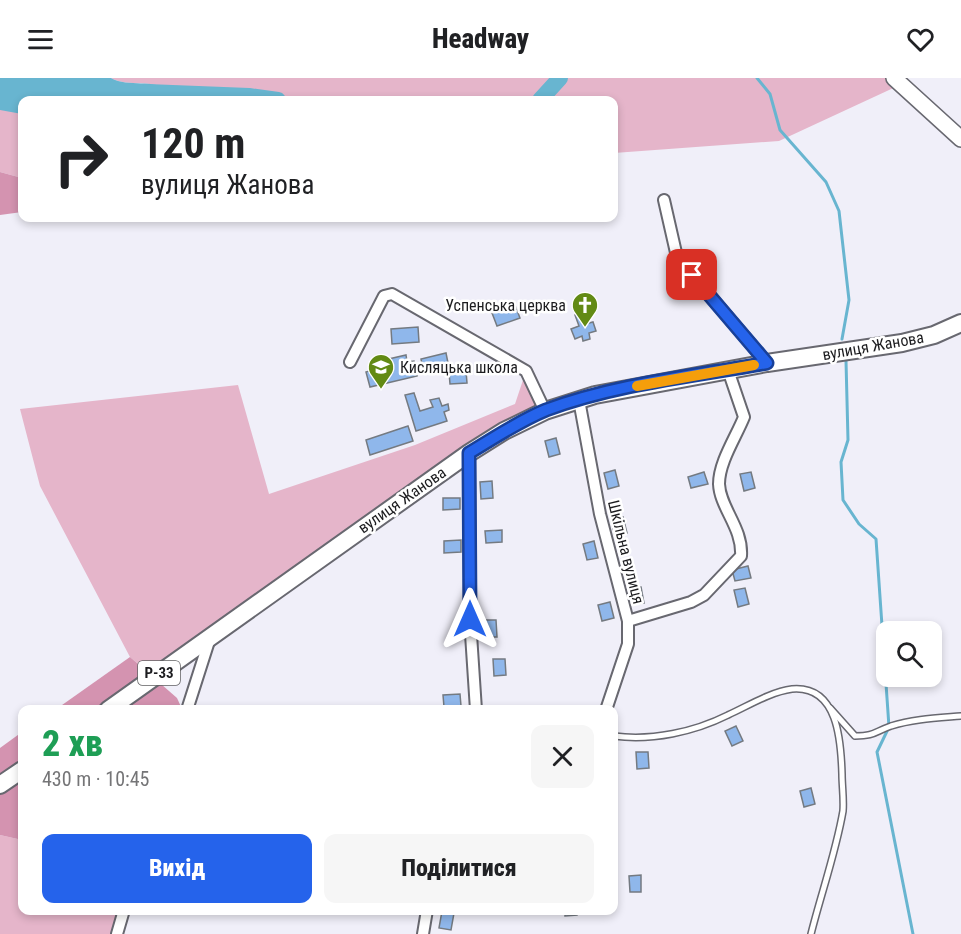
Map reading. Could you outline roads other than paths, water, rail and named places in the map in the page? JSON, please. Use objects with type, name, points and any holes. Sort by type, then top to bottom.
[{"type":"main road","name":"вулиця Жанова","points":[[210,636],[469,453],[504,431],[545,411],[634,386],[902,343],[934,335],[961,323]]},
{"type":"main road","name":"Р-33","points":[[115,705],[210,636]]},
{"type":"main road","points":[[0,785],[18,773]]},
{"type":"street","points":[[894,78],[961,139]]},
{"type":"street","points":[[664,200],[678,257],[767,363]]},
{"type":"street","points":[[350,362],[384,296],[390,293],[526,371],[545,411]]},
{"type":"street","points":[[628,621],[704,596],[741,556],[740,537],[719,487],[720,473],[744,417],[728,370]]},
{"type":"street","name":"Шкільна вулиця","points":[[579,400],[600,514],[628,621],[628,644],[608,705]]},
{"type":"street","points":[[469,453],[470,619],[476,705]]},
{"type":"street","points":[[189,705],[210,636]]},
{"type":"street","points":[[117,934],[123,915]]},
{"type":"street","points":[[423,934],[426,915]]},
{"type":"lane","points":[[618,736],[649,737],[686,730],[792,689],[816,692],[846,722],[855,736],[873,736],[889,727],[923,719],[961,716]]},
{"type":"lane","points":[[811,934],[843,809],[840,736],[829,707]]},
{"type":"water","points":[[0,78],[111,78],[118,81],[156,85],[170,91],[164,96],[18,96],[18,113],[0,110]]},
{"type":"waterway","points":[[544,96],[560,78]]},
{"type":"waterway","points":[[757,78],[770,94],[780,130],[826,182],[839,211],[849,300],[842,339]]},
{"type":"waterway","points":[[147,92],[249,96]]},
{"type":"waterway","points":[[846,361],[848,440],[841,462],[843,500],[859,524],[876,539],[889,727],[877,752],[913,934]]},
{"type":"place","name":"Успенська церква","points":[[585,328]]},
{"type":"place","name":"Кисляцька школа","points":[[381,390]]}]
